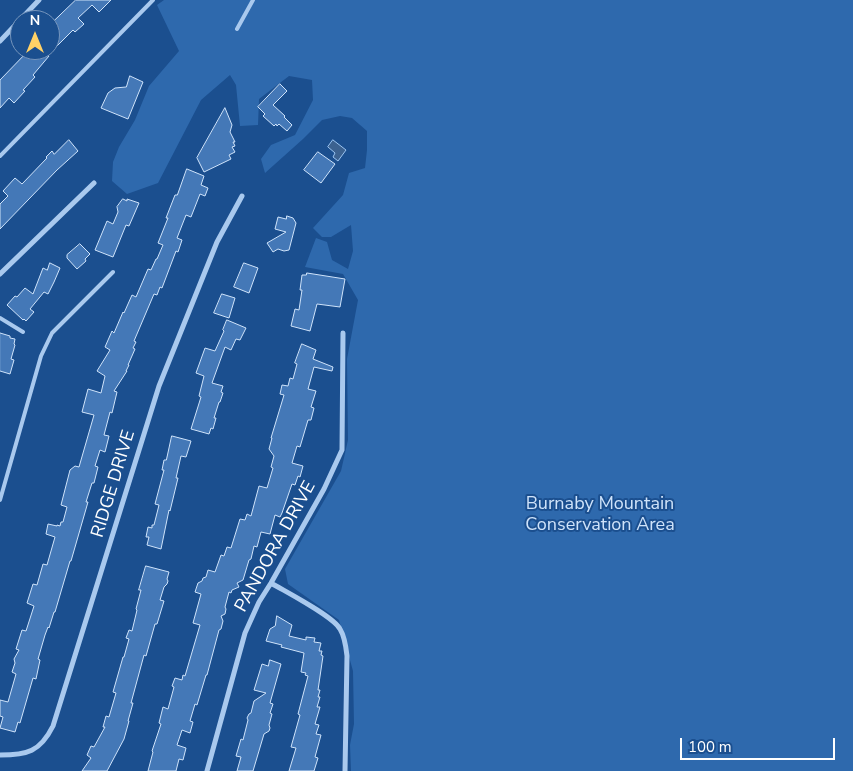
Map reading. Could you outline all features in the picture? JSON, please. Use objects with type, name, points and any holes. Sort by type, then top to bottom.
[{"type":"street","points":[[30,10],[39,0]]},
{"type":"street","points":[[0,41],[10,30]]},
{"type":"street","points":[[0,274],[94,183]]},
{"type":"street","name":"RIDGE DRIVE","points":[[0,755],[18,755],[31,752],[41,745],[53,726],[159,386],[217,242],[242,196]]},
{"type":"street","name":"PANDORA DRIVE","points":[[207,771],[246,633],[259,602],[324,489],[342,450],[343,333]]},
{"type":"street","points":[[271,583],[325,616],[340,628],[345,641],[347,656],[345,771]]},
{"type":"lane","points":[[0,156],[153,0]]},
{"type":"lane","points":[[237,29],[253,0]]},
{"type":"lane","points":[[0,500],[42,356],[52,333],[113,272]]},
{"type":"lane","points":[[0,318],[23,332]]},
{"type":"green space","name":"Burnaby Mountain Conservation Area","points":[[164,0],[853,0],[853,771],[351,771],[350,745],[354,724],[353,671],[339,620],[288,584],[285,569],[341,471],[348,440],[347,359],[358,300],[343,274],[305,267],[316,238],[327,242],[332,260],[348,269],[353,251],[351,225],[331,237],[322,237],[313,228],[343,195],[349,173],[365,168],[367,131],[352,118],[340,116],[322,120],[265,173],[261,159],[271,145],[295,135],[313,100],[312,80],[289,76],[259,99],[258,125],[240,126],[236,85],[230,75],[201,100],[158,183],[127,194],[112,181],[113,162],[119,147],[135,120],[149,86],[179,51],[157,5]]},
{"type":"shaded area","points":[[333,140],[346,150],[338,161],[333,157],[335,153],[328,147]]},
{"type":"building","points":[[76,0],[111,0],[99,12],[92,5],[78,18],[84,24],[75,32],[73,30],[60,43],[60,15]]},
{"type":"building","points":[[19,60],[46,60],[33,75],[35,77],[23,90],[25,91],[14,103],[9,98],[0,108],[0,80]]},
{"type":"building","points":[[130,76],[143,82],[128,119],[101,108],[108,93],[115,88],[126,87]]},
{"type":"building","points":[[280,84],[287,91],[273,105],[292,125],[287,131],[279,124],[274,126],[263,116],[265,114],[258,107]]},
{"type":"building","points":[[225,108],[232,125],[230,132],[235,142],[233,142],[235,146],[232,147],[235,152],[229,155],[231,159],[204,172],[197,158]]},
{"type":"building","points":[[69,140],[78,151],[0,229],[0,204],[8,196],[3,191],[15,178],[22,184],[52,151],[54,154]]},
{"type":"building","points":[[318,152],[335,164],[321,183],[304,170]]},
{"type":"building","points":[[187,169],[204,176],[201,185],[208,188],[205,196],[200,194],[191,217],[186,215],[177,238],[182,240],[178,252],[176,251],[162,288],[160,287],[157,295],[154,294],[134,341],[136,342],[133,348],[135,349],[127,371],[114,391],[117,392],[104,435],[109,436],[105,452],[100,450],[95,466],[98,467],[94,483],[92,483],[86,502],[88,502],[55,612],[45,635],[38,659],[40,660],[36,679],[33,678],[20,723],[18,722],[15,732],[0,728],[3,717],[0,716],[0,700],[8,702],[16,674],[12,672],[15,663],[14,659],[19,650],[16,649],[22,630],[26,631],[34,606],[27,603],[33,584],[37,585],[43,564],[47,565],[55,537],[46,534],[48,524],[60,526],[61,522],[63,522],[67,507],[61,505],[70,470],[75,466],[79,467],[94,415],[82,412],[88,389],[101,393],[105,376],[97,371],[110,350],[105,347],[112,331],[114,333],[132,295],[136,297],[148,269],[151,270],[157,259],[163,245],[158,243],[168,218],[166,218]]},
{"type":"building","points":[[123,199],[139,203],[129,226],[126,225],[113,257],[95,250],[107,221],[113,224],[118,212],[117,207]]},
{"type":"building","points":[[287,216],[293,218],[296,223],[289,250],[278,249],[273,252],[267,243],[286,232],[275,229],[278,217],[286,219]]},
{"type":"building","points":[[80,244],[90,254],[85,259],[86,261],[77,269],[67,258],[67,255]]},
{"type":"building","points":[[50,263],[60,268],[54,282],[48,294],[44,292],[30,309],[34,312],[26,321],[23,320],[7,305],[25,288],[33,294],[43,268],[47,270]]},
{"type":"building","points":[[244,263],[258,268],[249,293],[234,287]]},
{"type":"building","points":[[307,273],[345,279],[340,307],[317,304],[310,331],[291,326],[295,309],[299,310],[302,275]]},
{"type":"building","points":[[222,294],[235,298],[229,318],[214,313]]},
{"type":"building","points":[[227,320],[246,328],[240,340],[236,339],[231,350],[225,347],[212,383],[223,386],[221,392],[223,393],[214,418],[216,418],[213,429],[211,428],[209,434],[191,429],[201,397],[199,396],[204,376],[196,373],[205,348],[215,351]]},
{"type":"building","points":[[0,333],[15,339],[11,359],[14,360],[10,374],[0,371]]},
{"type":"building","points":[[302,344],[316,350],[313,359],[333,367],[332,371],[314,367],[308,389],[316,391],[311,407],[314,408],[311,420],[308,420],[300,447],[297,446],[292,463],[303,466],[300,477],[298,476],[295,485],[292,484],[280,517],[275,515],[270,534],[261,532],[257,547],[254,546],[243,580],[237,583],[239,587],[232,590],[231,593],[229,592],[225,614],[221,616],[223,621],[221,629],[219,630],[207,675],[190,721],[193,722],[190,733],[182,730],[177,745],[186,748],[183,760],[179,759],[176,771],[148,771],[161,724],[159,723],[163,707],[168,709],[175,678],[182,680],[183,675],[185,676],[200,625],[193,623],[201,594],[195,592],[198,583],[206,577],[208,570],[215,572],[221,555],[224,556],[227,547],[231,548],[240,519],[245,520],[247,514],[251,516],[259,486],[267,488],[273,468],[271,467],[274,456],[269,449],[284,395],[280,394],[282,385],[288,386],[290,378],[293,379],[297,364],[295,363]]},
{"type":"building","points":[[172,436],[191,441],[186,457],[181,456],[176,478],[178,478],[161,549],[147,545],[149,537],[146,537],[148,527],[152,528],[152,525],[154,525],[159,505],[155,504],[164,470],[162,470],[164,460],[166,460]]},
{"type":"building","points":[[146,566],[169,572],[168,581],[160,600],[164,601],[157,624],[155,624],[146,656],[144,655],[131,703],[133,703],[124,739],[107,771],[82,771],[91,758],[87,755],[91,746],[94,747],[105,727],[103,727],[106,716],[109,717],[116,693],[113,692],[129,639],[126,638],[129,630],[132,631],[141,590],[139,590]]},
{"type":"building","points":[[277,616],[292,625],[289,636],[306,640],[306,637],[315,638],[314,642],[321,643],[319,651],[322,651],[321,655],[323,656],[318,690],[320,690],[318,697],[320,697],[317,707],[320,707],[315,724],[319,725],[316,734],[321,735],[315,757],[318,758],[314,771],[289,771],[296,748],[291,747],[308,676],[305,675],[306,673],[301,672],[304,653],[266,641],[270,629],[275,626]]},
{"type":"building","points":[[270,660],[281,664],[270,703],[273,704],[270,713],[272,714],[270,728],[264,734],[253,771],[237,771],[241,757],[236,756],[241,739],[243,740],[247,718],[251,713],[254,701],[266,693],[254,690],[262,664],[268,666]]}]
